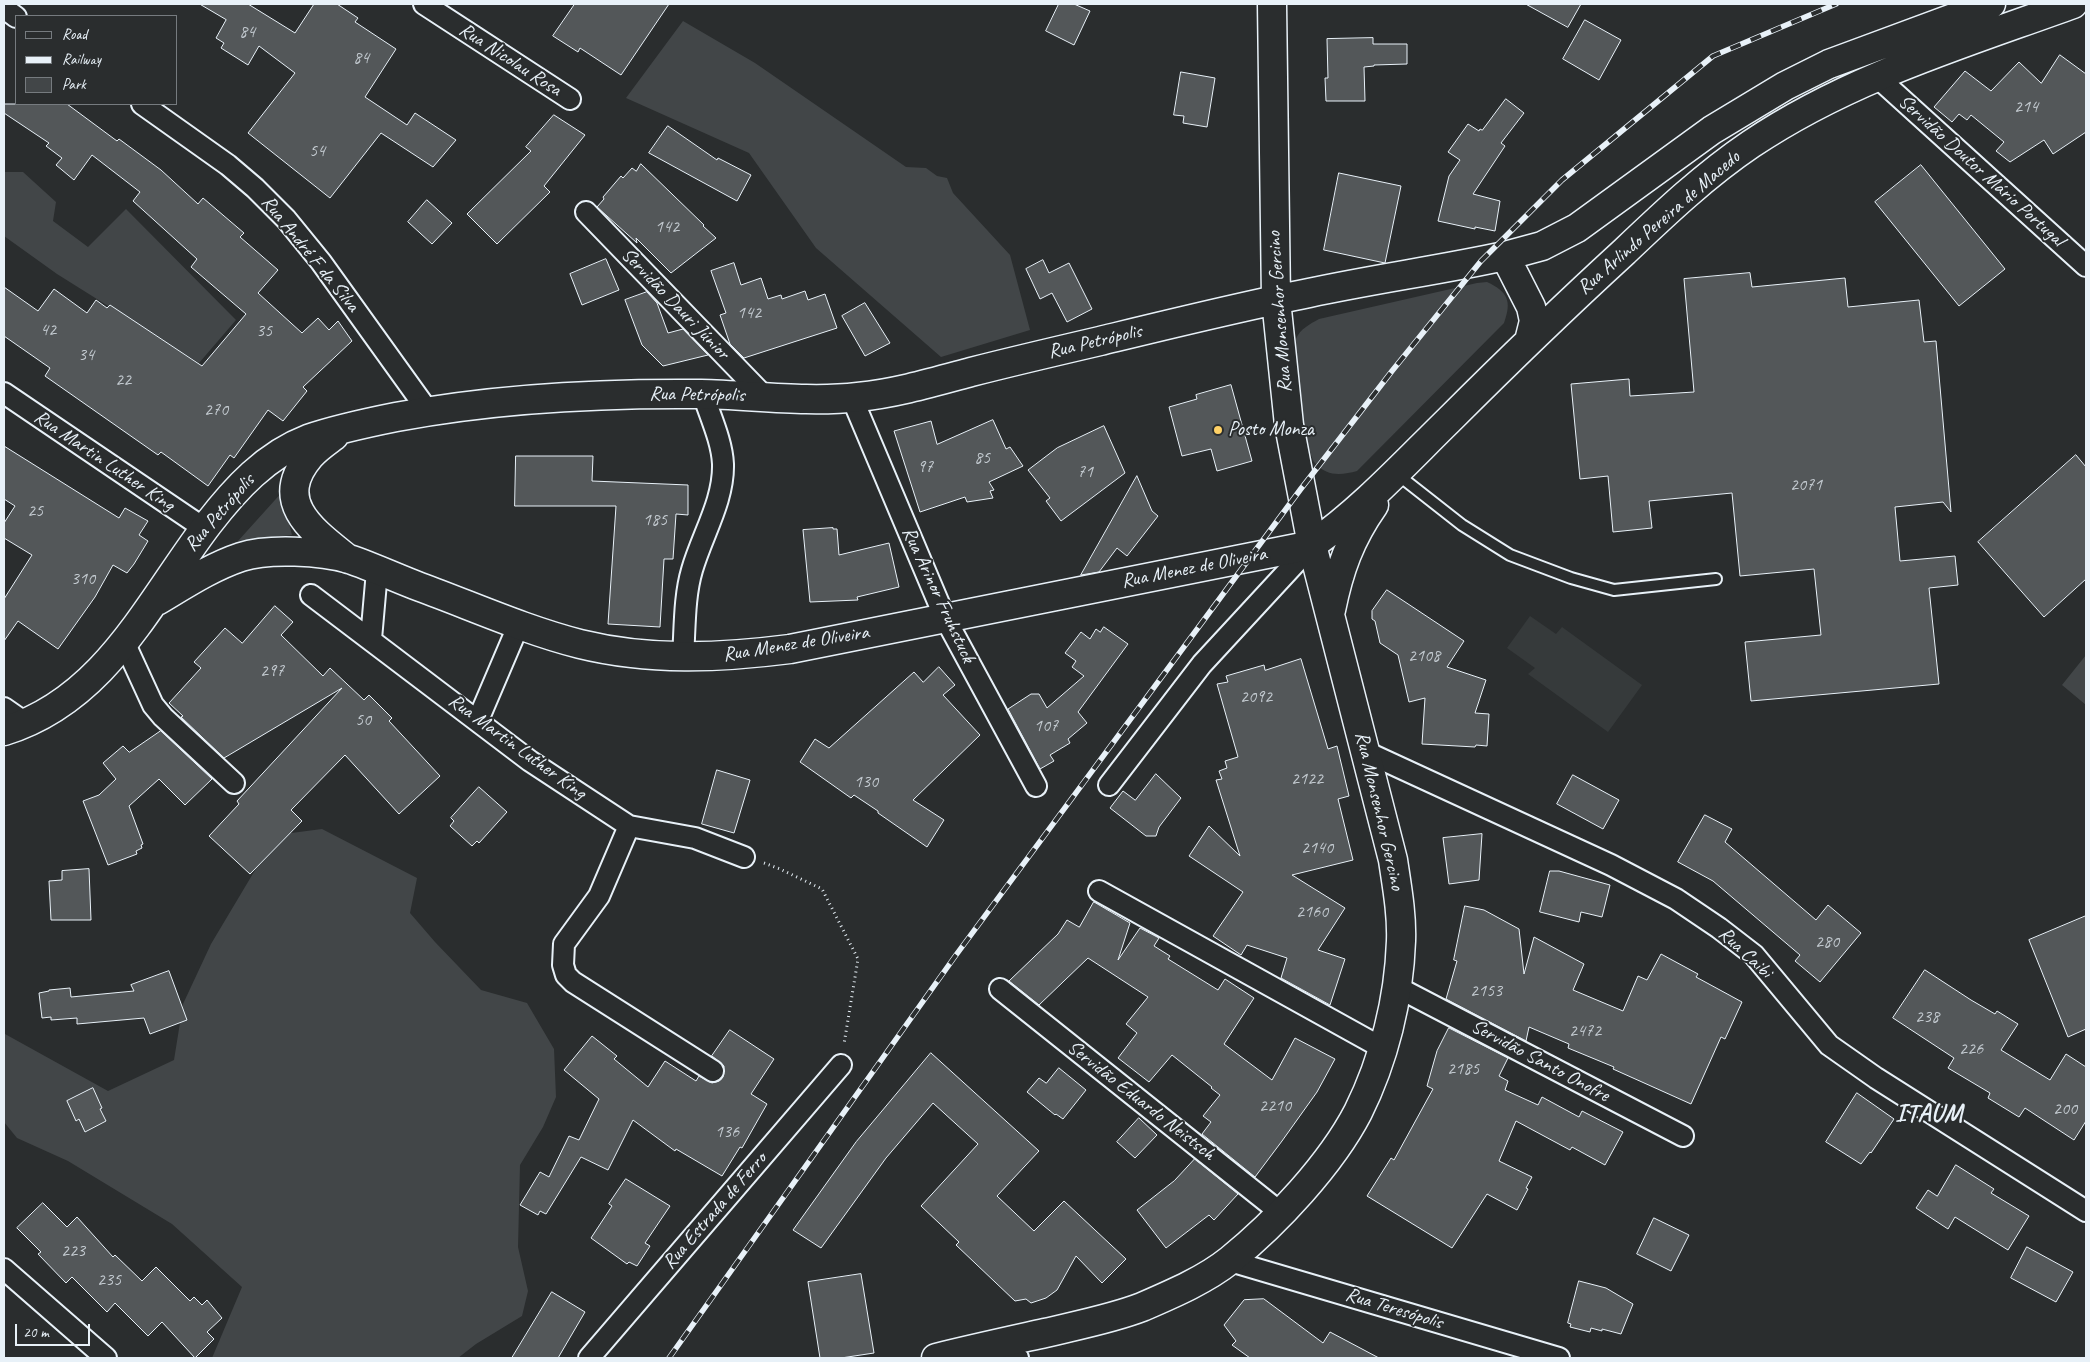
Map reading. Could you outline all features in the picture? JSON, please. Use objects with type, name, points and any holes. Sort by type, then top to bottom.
[{"type":"main road","name":"Rua Monsenhor Gercino","points":[[936,1358],[1007,1351],[1140,1308],[1197,1281],[1230,1261],[1282,1213],[1335,1148],[1357,1113],[1384,1049],[1397,987],[1401,940],[1399,901],[1393,860],[1312,545],[1288,425],[1276,300],[1272,4]]},
{"type":"main road","name":"Rua Arlindo Pereira de Macedo","points":[[1505,256],[1542,246],[1577,228],[1712,130],[1785,86],[1829,64],[1991,4]]},
{"type":"main road","name":"Rua Arlindo Pereira de Macedo","points":[[1312,545],[1332,531],[1396,473],[1529,341],[1668,210],[1751,144],[1813,106],[1876,76],[2073,4]]},
{"type":"main road","name":"Rua Petrópolis","points":[[16,727],[71,697],[92,679],[124,642],[226,500],[255,472],[275,456],[304,441],[344,427],[428,411],[593,395],[703,394],[852,398],[892,393],[1039,355],[1276,300],[1505,256]]},
{"type":"main road","points":[[1505,256],[1532,307],[1534,321],[1529,341]]},
{"type":"main road","points":[[344,427],[311,455],[300,470],[293,492],[297,510],[313,531],[348,559]]},
{"type":"main road","points":[[1330,616],[1339,574],[1351,542],[1365,517],[1396,473]]},
{"type":"main road","name":"Rua Menez de Oliveira","points":[[152,604],[210,570],[242,557],[263,552],[294,551],[348,559],[519,624],[580,644],[637,654],[683,657],[746,655],[790,649],[1312,545]]},
{"type":"street","name":"Rua Nicolau Rosa","points":[[424,4],[570,99]]},
{"type":"street","points":[[4,8],[15,16]]},
{"type":"street","name":"Servidão Doutor Mário Portugal","points":[[1876,76],[2086,266]]},
{"type":"street","name":"Rua André F da Silva","points":[[143,105],[228,165],[255,188],[286,219],[321,262],[428,411]]},
{"type":"street","name":"Servidão Dauri Júnior","points":[[586,212],[764,396]]},
{"type":"street","name":"Rua Martin Luther King","points":[[4,393],[205,528]]},
{"type":"street","points":[[683,657],[688,589],[692,571],[721,486],[723,463],[703,394]]},
{"type":"street","name":"Rua Arinor Fruhstuck","points":[[852,398],[945,618],[1036,786]]},
{"type":"street","points":[[1109,785],[1202,664],[1312,545]]},
{"type":"street","points":[[371,639],[377,571]]},
{"type":"street","name":"Rua Martin Luther King","points":[[311,595],[530,761],[629,826],[695,838],[744,857]]},
{"type":"street","points":[[478,720],[519,624]]},
{"type":"street","points":[[124,642],[153,704],[163,717],[234,783]]},
{"type":"street","points":[[4,708],[16,727]]},
{"type":"street","name":"Rua Caibi","points":[[1366,752],[1611,865],[1676,899],[1720,928],[1754,955],[1829,1045],[1876,1078],[2086,1211]]},
{"type":"street","points":[[629,826],[599,896],[564,944],[563,965],[566,975],[573,982],[713,1071]]},
{"type":"street","points":[[1099,891],[1384,1049]]},
{"type":"street","name":"Servidão Santo Onofre","points":[[1397,987],[1684,1136]]},
{"type":"street","name":"Servidão Eduardo Neistsch","points":[[1000,989],[1282,1213]]},
{"type":"street","name":"Rua Estrada de Ferro","points":[[589,1358],[841,1065]]},
{"type":"street","name":"Rua Teresópolis","points":[[1230,1261],[1559,1358]]},
{"type":"street","points":[[4,1269],[106,1358]]},
{"type":"lane","points":[[1396,473],[1462,524],[1510,555],[1571,578],[1614,590],[1716,579]]},
{"type":"path","points":[[744,857],[780,868],[822,889],[858,958],[841,1065]]},
{"type":"shaded area","points":[[1530,616],[1556,634],[1562,627],[1642,685],[1608,732],[1528,674],[1535,668],[1507,648]]},
{"type":"green space","points":[[683,21],[755,63],[906,167],[926,168],[937,176],[947,178],[953,193],[1010,255],[1030,330],[941,357],[816,248],[749,153],[626,98]]},
{"type":"green space","points":[[4,172],[23,172],[56,202],[53,221],[88,247],[126,209],[236,320],[199,363],[57,274],[4,236]]},
{"type":"green space","points":[[1487,282],[1500,290],[1506,298],[1508,309],[1504,323],[1357,471],[1335,474],[1320,468],[1311,455],[1300,402],[1295,348],[1296,339],[1300,332],[1319,319]]},
{"type":"green space","points":[[284,490],[285,508],[292,535],[238,541]]},
{"type":"green space","points":[[2086,655],[2086,705],[2062,685]]},
{"type":"green space","points":[[322,829],[417,878],[410,913],[481,990],[527,1003],[554,1049],[556,1097],[543,1127],[520,1165],[518,1247],[528,1291],[522,1316],[476,1344],[458,1358],[212,1358],[242,1287],[172,1224],[68,1161],[17,1138],[4,1122],[4,1029],[5,1034],[108,1091],[174,1060],[183,1004],[211,944],[276,835]]},
{"type":"building","points":[[200,4],[248,4],[295,33],[314,4],[337,4],[358,18],[355,22],[396,49],[365,97],[407,125],[415,113],[456,140],[433,167],[381,133],[330,198],[248,133],[295,73],[259,46],[248,65],[221,48],[224,43],[216,38],[226,20]]},
{"type":"building","points":[[575,4],[669,4],[621,75],[580,48],[578,52],[553,36]]},
{"type":"building","points":[[1059,4],[1074,4],[1090,11],[1074,45],[1046,31]]},
{"type":"building","points":[[1526,4],[1581,4],[1568,27]]},
{"type":"building","points":[[1585,20],[1621,40],[1599,80],[1563,59]]},
{"type":"building","points":[[1373,38],[1373,44],[1407,44],[1407,64],[1364,67],[1365,101],[1326,101],[1325,78],[1328,78],[1327,39]]},
{"type":"building","points":[[2060,55],[2086,74],[2086,132],[2053,154],[2044,140],[2010,162],[1996,151],[2004,142],[1971,115],[1967,120],[1959,114],[1952,122],[1934,107],[1965,71],[1991,91],[2019,62],[2041,83]]},
{"type":"building","points":[[1181,72],[1215,78],[1207,127],[1183,123],[1184,116],[1174,115]]},
{"type":"building","points":[[1506,99],[1524,113],[1501,143],[1505,146],[1473,194],[1500,201],[1495,231],[1438,221],[1449,176],[1460,160],[1448,152],[1468,124],[1479,131],[1480,129],[1482,130]]},
{"type":"building","points":[[4,104],[68,105],[117,141],[119,139],[161,170],[198,204],[203,198],[244,233],[240,237],[278,270],[258,293],[302,333],[318,318],[329,330],[338,321],[352,341],[303,387],[307,391],[283,421],[268,410],[234,458],[230,455],[208,486],[161,452],[158,455],[45,376],[50,368],[4,336],[4,287],[38,311],[54,289],[87,313],[96,300],[107,308],[110,305],[202,366],[246,314],[191,267],[197,259],[133,201],[140,192],[92,155],[74,180],[56,165],[62,158],[46,146],[49,143],[4,113]]},
{"type":"building","points":[[554,115],[585,135],[544,186],[550,192],[497,244],[467,214],[531,151],[526,147]]},
{"type":"building","points":[[668,126],[717,160],[718,158],[751,175],[737,201],[649,153]]},
{"type":"building","points":[[641,164],[716,238],[671,273],[636,238],[637,243],[597,207],[621,176],[623,178],[632,168],[636,171]]},
{"type":"building","points":[[1921,165],[2005,269],[1959,306],[1875,202]]},
{"type":"building","points":[[1339,173],[1401,186],[1385,263],[1324,250]]},
{"type":"building","points":[[427,200],[452,223],[432,244],[408,222]]},
{"type":"building","points":[[606,259],[619,290],[582,305],[570,274]]},
{"type":"building","points":[[1043,260],[1049,273],[1069,263],[1092,309],[1067,322],[1052,293],[1040,299],[1026,269]]},
{"type":"building","points":[[734,263],[741,285],[761,278],[768,299],[781,295],[782,299],[805,291],[808,300],[825,294],[837,328],[744,358],[730,344],[720,315],[726,313],[711,271]]},
{"type":"building","points":[[1750,273],[1752,287],[1845,278],[1848,307],[1919,300],[1924,342],[1936,341],[1951,512],[1943,502],[1895,507],[1900,561],[1955,556],[1958,585],[1929,588],[1939,684],[1751,701],[1745,642],[1821,635],[1814,569],[1740,576],[1732,493],[1649,501],[1652,528],[1613,532],[1608,476],[1580,479],[1571,384],[1629,379],[1630,396],[1694,392],[1684,279]]},
{"type":"building","points":[[647,292],[657,303],[668,333],[683,329],[708,355],[663,366],[642,345],[625,300]]},
{"type":"building","points":[[865,303],[890,343],[865,356],[842,316]]},
{"type":"building","points":[[1231,385],[1252,461],[1217,471],[1211,449],[1182,456],[1169,407],[1197,399],[1196,395]]},
{"type":"building","points":[[993,420],[1006,449],[1010,447],[1023,466],[989,482],[994,490],[990,491],[993,498],[967,502],[965,497],[920,512],[894,431],[931,421],[937,444]]},
{"type":"building","points":[[1104,426],[1125,473],[1061,521],[1046,501],[1050,498],[1028,470],[1057,448]]},
{"type":"building","points":[[4,446],[119,518],[125,508],[148,521],[139,535],[148,541],[134,564],[127,573],[113,565],[95,597],[58,649],[18,621],[4,641],[4,599],[32,555],[4,538],[4,523],[15,506],[4,499]]},
{"type":"building","points":[[2076,455],[2086,467],[2086,579],[2044,617],[1978,542]]},
{"type":"building","points":[[516,456],[593,456],[592,481],[688,485],[688,515],[676,514],[673,559],[664,559],[660,627],[608,624],[616,506],[515,506]]},
{"type":"building","points":[[1137,476],[1152,511],[1158,516],[1127,556],[1117,548],[1099,572],[1081,575]]},
{"type":"building","points":[[837,529],[839,555],[889,543],[899,587],[857,597],[858,600],[810,602],[803,530]]},
{"type":"building","points":[[1387,590],[1464,641],[1447,667],[1486,680],[1475,713],[1489,714],[1487,746],[1422,744],[1425,698],[1409,702],[1398,655],[1380,643],[1375,621],[1372,619],[1372,611]]},
{"type":"building","points":[[275,606],[293,622],[281,635],[323,676],[330,668],[364,700],[369,695],[392,718],[389,721],[440,776],[399,814],[345,755],[291,810],[302,821],[250,874],[209,836],[239,804],[237,801],[342,688],[224,758],[169,703],[201,668],[194,662],[225,628],[242,643]]},
{"type":"building","points":[[1104,627],[1128,644],[1078,712],[1087,723],[1068,739],[1070,743],[1050,755],[1054,761],[1040,769],[1008,709],[1031,694],[1039,694],[1047,708],[1084,676],[1072,667],[1076,661],[1065,653],[1081,632],[1090,639],[1096,629],[1100,632]]},
{"type":"building","points":[[1301,659],[1328,749],[1337,746],[1349,796],[1338,799],[1353,860],[1292,875],[1345,908],[1318,950],[1345,959],[1330,1005],[1281,978],[1287,958],[1247,945],[1241,955],[1213,936],[1243,892],[1189,856],[1209,826],[1240,856],[1216,780],[1222,779],[1219,771],[1227,768],[1225,761],[1238,757],[1217,684],[1228,682],[1226,676],[1264,665],[1265,670]]},
{"type":"building","points":[[939,667],[955,685],[943,695],[980,735],[913,800],[944,820],[927,847],[878,813],[878,811],[854,795],[851,798],[800,762],[815,739],[829,748],[914,672],[923,682]]},
{"type":"building","points":[[161,731],[212,779],[185,805],[159,779],[129,806],[143,844],[141,845],[142,848],[136,851],[137,854],[108,865],[83,801],[99,795],[116,779],[103,763],[123,746],[129,752]]},
{"type":"building","points":[[717,770],[750,780],[734,833],[702,824]]},
{"type":"building","points":[[1156,774],[1181,798],[1159,827],[1156,836],[1146,836],[1110,808],[1123,791],[1135,800]]},
{"type":"building","points":[[1573,775],[1619,800],[1603,829],[1557,804]]},
{"type":"building","points":[[479,787],[507,812],[479,843],[477,841],[472,846],[450,826],[454,821],[451,818]]},
{"type":"building","points":[[1705,815],[1732,829],[1725,842],[1816,920],[1828,905],[1861,933],[1820,982],[1795,961],[1800,955],[1713,881],[1678,862]]},
{"type":"building","points":[[1482,834],[1479,880],[1449,884],[1443,838]]},
{"type":"building","points":[[89,869],[91,920],[51,920],[49,881],[62,880],[62,871]]},
{"type":"building","points":[[1550,871],[1559,871],[1610,885],[1602,917],[1581,912],[1579,922],[1540,912]]},
{"type":"building","points":[[1094,902],[1130,923],[1118,960],[1140,928],[1159,938],[1154,946],[1170,956],[1168,959],[1218,990],[1225,979],[1254,998],[1224,1044],[1272,1080],[1295,1038],[1335,1059],[1317,1092],[1255,1177],[1202,1134],[1211,1122],[1203,1116],[1220,1095],[1212,1087],[1172,1055],[1149,1082],[1118,1058],[1137,1033],[1126,1024],[1148,997],[1088,958],[1039,1005],[1009,981],[1058,934],[1067,920],[1079,927]]},
{"type":"building","points":[[1465,906],[1484,910],[1519,929],[1524,974],[1534,937],[1584,964],[1573,990],[1623,1011],[1638,976],[1647,980],[1661,954],[1698,974],[1696,977],[1742,1002],[1725,1039],[1721,1037],[1691,1104],[1613,1069],[1614,1067],[1568,1048],[1569,1044],[1529,1027],[1526,1041],[1446,999],[1457,961],[1454,960]]},
{"type":"building","points":[[2086,916],[2086,1029],[2068,1037],[2029,940]]},
{"type":"building","points":[[1925,970],[1995,1014],[1997,1011],[2018,1024],[2001,1050],[2050,1080],[2066,1054],[2086,1067],[2086,1121],[2074,1140],[2025,1108],[2019,1117],[1988,1098],[1990,1093],[1948,1068],[1954,1058],[1893,1018]]},
{"type":"building","points":[[169,971],[187,1020],[150,1034],[144,1018],[77,1024],[77,1018],[51,1020],[51,1017],[42,1018],[39,993],[70,988],[71,997],[134,991],[131,985]]},
{"type":"building","points":[[1449,1028],[1508,1058],[1499,1076],[1508,1081],[1505,1090],[1538,1105],[1542,1097],[1579,1117],[1582,1111],[1623,1132],[1605,1165],[1572,1147],[1570,1150],[1516,1121],[1499,1161],[1532,1177],[1526,1188],[1528,1189],[1517,1210],[1487,1194],[1452,1248],[1367,1196],[1391,1158],[1394,1160],[1433,1089],[1427,1086],[1437,1051]]},
{"type":"building","points":[[730,1030],[774,1059],[751,1094],[767,1104],[742,1148],[740,1147],[722,1176],[676,1149],[675,1151],[633,1120],[608,1170],[581,1157],[546,1214],[540,1211],[538,1215],[520,1205],[540,1172],[549,1177],[569,1136],[579,1140],[599,1099],[564,1070],[592,1036],[617,1056],[614,1059],[648,1087],[665,1061],[696,1081],[699,1076],[712,1083],[719,1081],[723,1077],[724,1066],[712,1056]]},
{"type":"building","points":[[931,1053],[1039,1151],[997,1196],[1034,1231],[1064,1201],[1126,1259],[1102,1283],[1076,1256],[1057,1290],[1046,1298],[1031,1303],[1026,1299],[1015,1301],[956,1245],[959,1242],[921,1206],[978,1144],[933,1103],[886,1158],[821,1248],[793,1230],[856,1142]]},
{"type":"building","points":[[1059,1068],[1086,1090],[1063,1119],[1055,1115],[1027,1092],[1039,1078],[1046,1083]]},
{"type":"building","points":[[93,1088],[106,1121],[85,1132],[79,1119],[76,1121],[67,1101]]},
{"type":"building","points":[[1857,1093],[1894,1119],[1871,1153],[1861,1164],[1826,1142]]},
{"type":"building","points":[[1139,1118],[1157,1135],[1135,1158],[1117,1142]]},
{"type":"building","points":[[1195,1159],[1238,1194],[1214,1220],[1209,1215],[1166,1248],[1137,1210],[1174,1181]]},
{"type":"building","points":[[1956,1165],[1994,1189],[1991,1193],[2029,1216],[2008,1250],[1955,1217],[1948,1229],[1916,1208],[1928,1190],[1937,1196]]},
{"type":"building","points":[[626,1179],[670,1206],[645,1243],[650,1246],[637,1266],[629,1262],[627,1264],[591,1238],[612,1206],[609,1204]]},
{"type":"building","points":[[43,1203],[67,1227],[77,1217],[113,1257],[115,1255],[142,1281],[156,1267],[190,1301],[194,1297],[202,1305],[207,1300],[222,1318],[207,1332],[214,1339],[195,1358],[162,1322],[148,1336],[115,1303],[107,1312],[72,1277],[66,1283],[38,1254],[41,1252],[17,1228]]},
{"type":"building","points":[[1654,1218],[1689,1235],[1671,1271],[1637,1254]]},
{"type":"building","points":[[2027,1247],[2073,1272],[2056,1302],[2011,1278]]},
{"type":"building","points":[[861,1274],[874,1353],[841,1358],[820,1358],[808,1282]]},
{"type":"building","points":[[1579,1281],[1606,1288],[1633,1304],[1621,1334],[1602,1329],[1602,1331],[1591,1328],[1590,1332],[1570,1327],[1571,1324],[1568,1323]]},
{"type":"building","points":[[552,1292],[585,1312],[558,1358],[512,1358]]},
{"type":"building","points":[[1264,1299],[1323,1343],[1330,1332],[1379,1358],[1250,1358],[1232,1345],[1236,1341],[1224,1325],[1244,1300]]},
{"type":"railway","points":[[669,1358],[956,955],[1300,490],[1392,371],[1481,261],[1562,180],[1713,56],[1836,4]]},
{"type":"place","name":"Posto Monza","points":[[1218,430]]},
{"type":"district","name":"ITAUM","points":[[1929,1114]]}]
